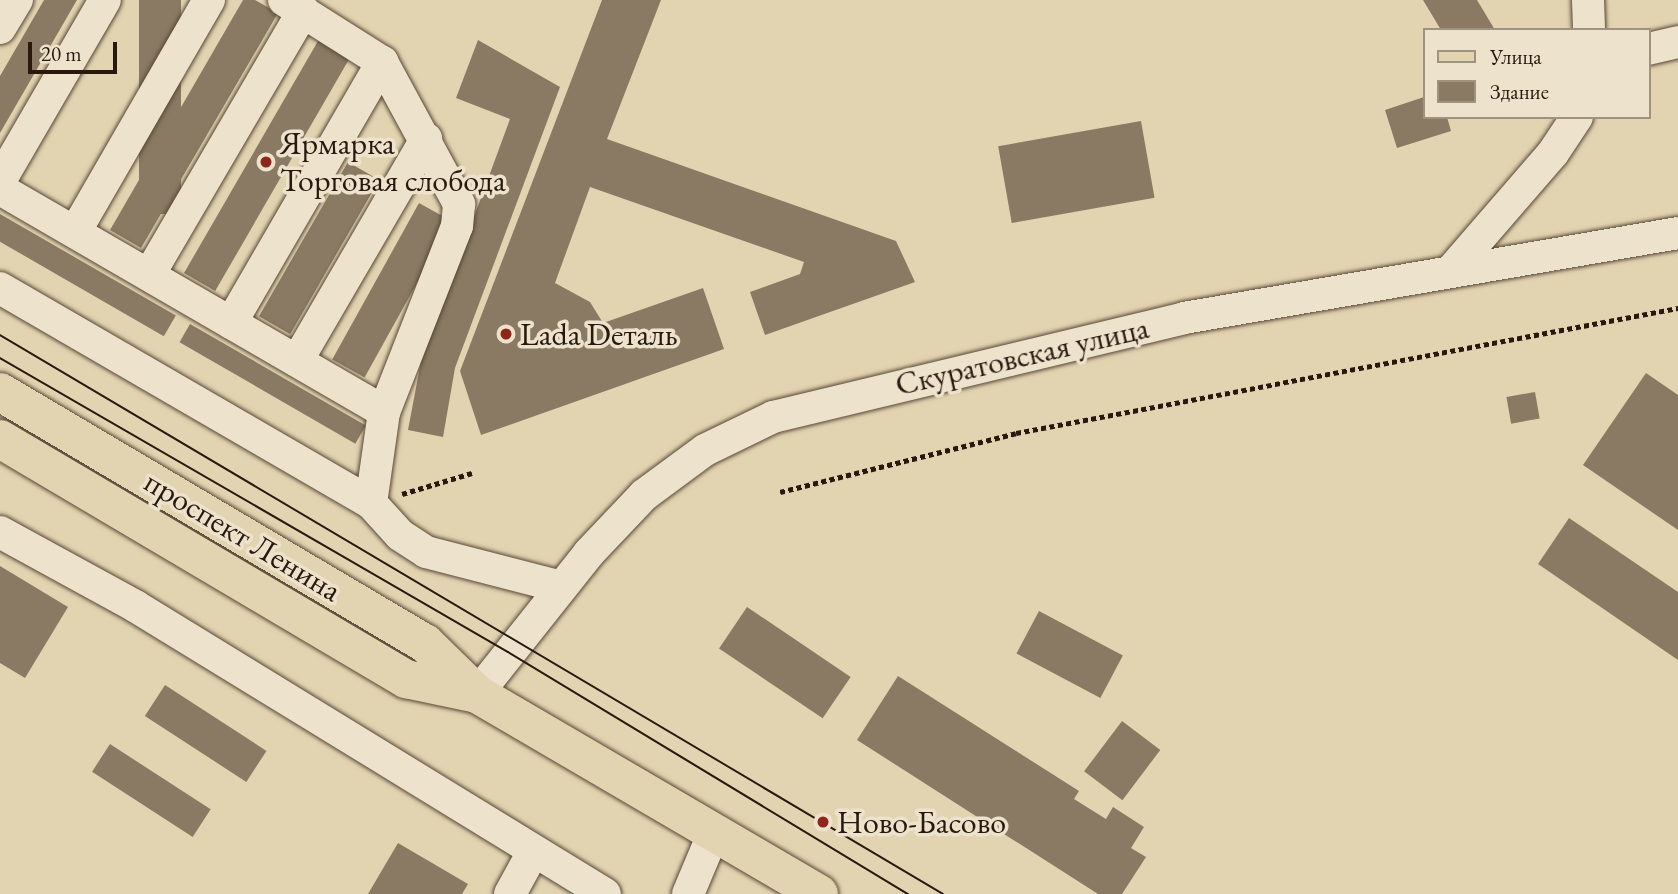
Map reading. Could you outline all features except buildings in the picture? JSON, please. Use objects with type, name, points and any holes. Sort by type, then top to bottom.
[{"type":"main road","name":"проспект Ленина","points":[[0,392],[425,643],[477,694],[818,894]]},
{"type":"main road","name":"проспект Ленина","points":[[0,439],[406,679],[477,694]]},
{"type":"street","points":[[0,181],[105,0]]},
{"type":"street","points":[[75,232],[209,0]]},
{"type":"street","points":[[1588,0],[1589,28]]},
{"type":"street","points":[[149,275],[293,6],[382,62],[453,189],[460,215],[384,412],[371,503]]},
{"type":"street","points":[[1650,49],[1678,42]]},
{"type":"street","points":[[231,323],[382,62]]},
{"type":"street","points":[[1451,272],[1553,153],[1576,119]]},
{"type":"street","points":[[298,361],[426,139]]},
{"type":"street","points":[[0,189],[384,412]]},
{"type":"street","name":"Скуратовская улица","points":[[477,694],[561,587],[644,495],[705,450],[774,417],[1184,318],[1678,233]]},
{"type":"street","points":[[0,288],[371,503],[400,536],[426,552],[561,587]]},
{"type":"street","points":[[0,532],[135,606],[533,852],[606,894]]},
{"type":"street","points":[[688,894],[714,832]]},
{"type":"street","points":[[510,894],[533,852]]},
{"type":"path","points":[[780,492],[1016,433],[1678,308]]},
{"type":"path","points":[[371,503],[472,473]]},
{"type":"tram line","points":[[0,335],[943,894]]},
{"type":"tram line","points":[[0,358],[508,652],[908,894]]},
{"type":"place","name":"Ярмарка Торговая слобода","points":[[266,162]]},
{"type":"place","name":"Lada Dеталь","points":[[506,334]]},
{"type":"place","name":"Ново-Басово","points":[[823,822]]}]
